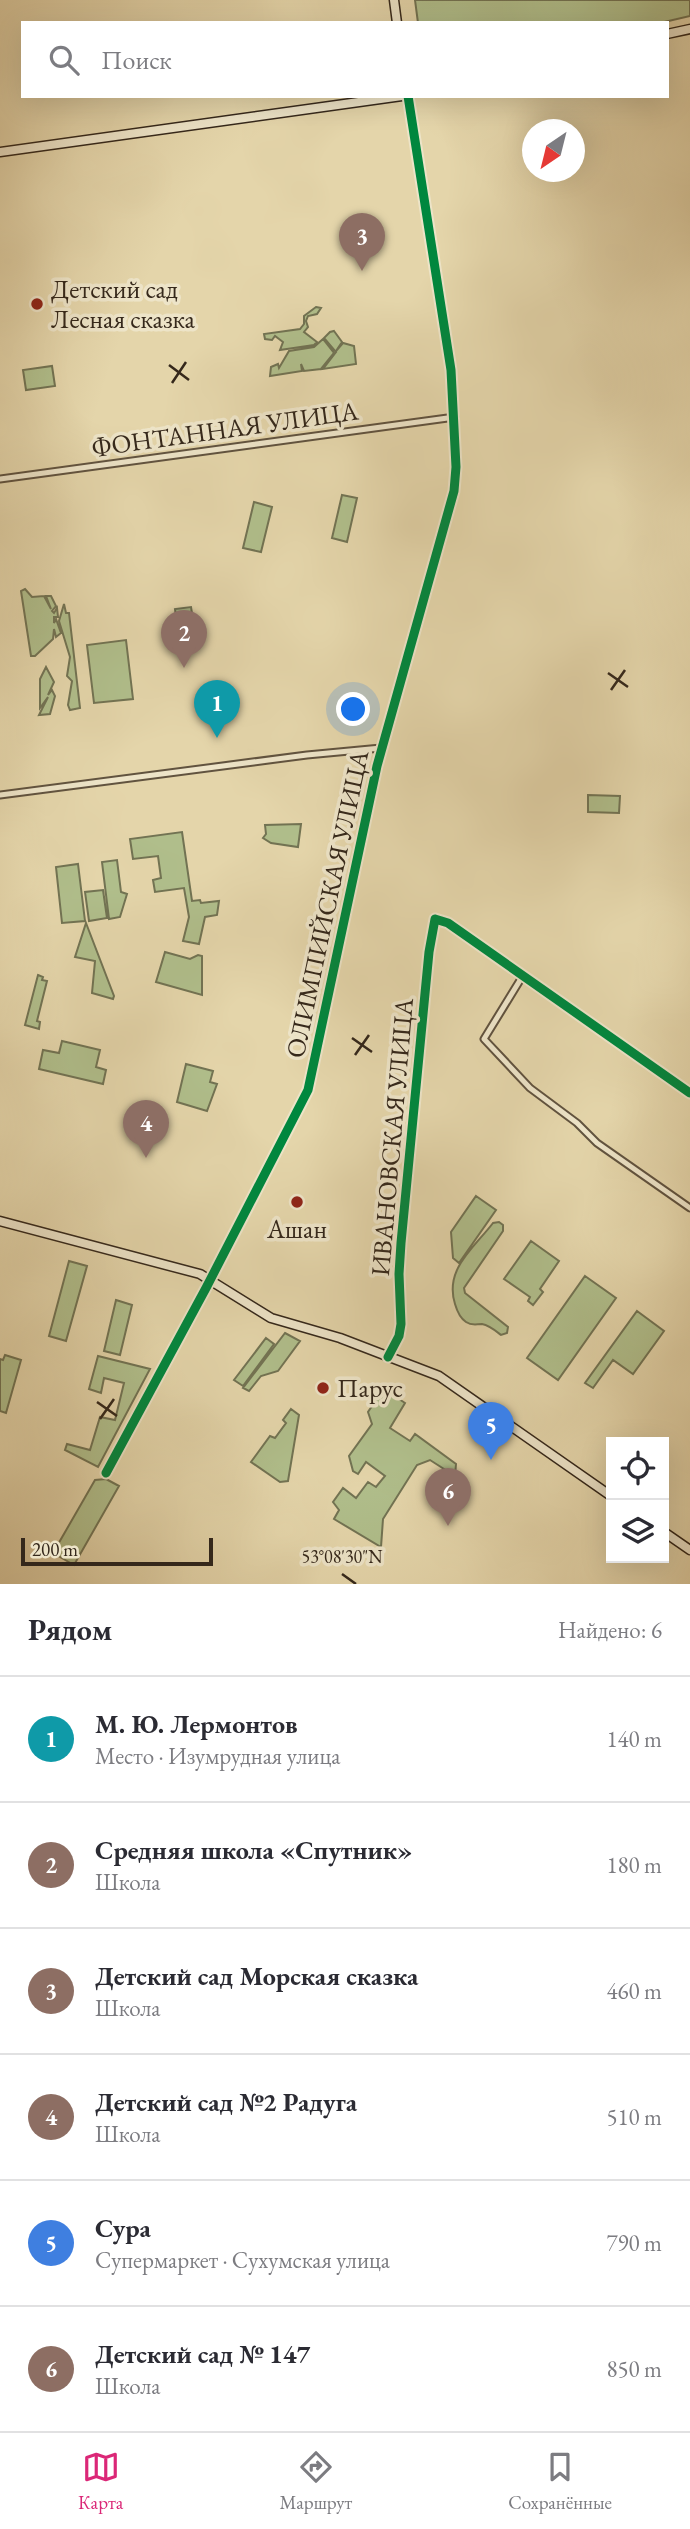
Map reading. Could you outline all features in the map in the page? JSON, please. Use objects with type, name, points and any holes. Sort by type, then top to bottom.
[{"type":"main road","points":[[394,0],[397,21]]},
{"type":"main road","points":[[669,34],[690,29]]},
{"type":"main road","points":[[0,152],[388,98]]},
{"type":"main road","points":[[0,1220],[194,1271],[210,1278],[271,1318],[340,1338],[427,1371],[445,1380],[606,1493]]},
{"type":"main road","points":[[669,1535],[690,1550]]},
{"type":"street","name":"ОЛИМПИЙСКАЯ УЛИЦА","points":[[106,1474],[308,1090],[382,748],[454,491],[455,417],[451,370],[408,98]]},
{"type":"street","name":"ФОНТАННАЯ УЛИЦА","points":[[0,479],[455,417]]},
{"type":"street","points":[[0,795],[382,748]]},
{"type":"street","name":"ИВАНОВСКАЯ УЛИЦА","points":[[388,1357],[399,1336],[401,1324],[399,1274],[404,1206],[429,952],[435,919],[447,923],[522,977]]},
{"type":"street","points":[[690,1093],[522,977],[484,1039],[530,1088],[577,1123],[597,1143],[690,1208]]},
{"type":"green space","points":[[415,0],[690,0],[690,16],[669,21],[418,21]]},
{"type":"green space","points":[[316,307],[321,308],[317,314],[308,316],[308,327],[304,332],[317,342],[314,345],[280,350],[283,342],[275,336],[272,340],[265,339],[264,334],[300,329],[304,324],[304,316]]},
{"type":"green space","points":[[334,331],[342,342],[336,351],[343,343],[354,346],[356,364],[323,369],[336,352],[324,338]]},
{"type":"green space","points":[[323,339],[334,353],[321,369],[304,371],[301,364],[302,371],[270,376],[271,367],[278,364],[279,368],[289,351],[314,347]]},
{"type":"green space","points":[[52,366],[55,386],[26,390],[23,370]]},
{"type":"green space","points":[[342,495],[357,498],[347,542],[332,538]]},
{"type":"green space","points":[[254,502],[272,507],[261,552],[243,548]]},
{"type":"green space","points":[[25,589],[32,597],[44,596],[51,609],[46,596],[51,596],[56,606],[52,611],[54,613],[57,608],[58,617],[54,617],[54,623],[56,619],[61,633],[56,637],[54,629],[53,639],[35,656],[31,656],[21,591]]},
{"type":"green space","points":[[64,604],[66,613],[69,613],[80,708],[70,710],[68,705],[72,681],[67,676],[70,657],[59,621]]},
{"type":"green space","points":[[191,607],[196,639],[179,641],[175,609]]},
{"type":"green space","points":[[126,640],[133,699],[94,703],[87,645]]},
{"type":"green space","points":[[46,667],[54,682],[48,695],[52,690],[55,696],[50,714],[39,715],[48,697],[40,708],[40,679]]},
{"type":"green space","points":[[588,795],[620,796],[619,813],[588,812]]},
{"type":"green space","points":[[301,824],[298,847],[271,843],[263,838],[266,834],[265,825]]},
{"type":"green space","points":[[182,832],[192,901],[219,901],[217,915],[205,917],[199,944],[183,941],[189,917],[184,888],[155,892],[153,880],[161,878],[158,856],[133,859],[130,839]]},
{"type":"green space","points":[[117,860],[121,892],[127,894],[120,917],[109,919],[102,862]]},
{"type":"green space","points":[[78,864],[85,921],[62,923],[56,867]]},
{"type":"green space","points":[[103,890],[107,918],[89,921],[85,892]]},
{"type":"green space","points":[[86,923],[113,999],[92,993],[95,961],[75,957]]},
{"type":"green space","points":[[165,952],[190,959],[202,956],[202,995],[156,982]]},
{"type":"green space","points":[[38,975],[47,981],[37,1021],[40,1022],[39,1029],[25,1025]]},
{"type":"green space","points":[[62,1041],[100,1050],[96,1067],[106,1070],[103,1084],[39,1069],[43,1050],[59,1053]]},
{"type":"green space","points":[[186,1064],[213,1071],[210,1082],[217,1084],[207,1111],[177,1102]]},
{"type":"green space","points":[[476,1196],[496,1210],[459,1263],[453,1258],[451,1232]]},
{"type":"green space","points":[[499,1222],[503,1225],[503,1231],[464,1288],[465,1293],[508,1327],[507,1333],[501,1335],[492,1328],[482,1324],[470,1324],[464,1320],[457,1309],[453,1291],[457,1270],[463,1260],[493,1223]]},
{"type":"green space","points":[[531,1241],[559,1261],[540,1289],[543,1292],[533,1305],[528,1301],[530,1297],[504,1279]]},
{"type":"green space","points":[[69,1261],[87,1266],[66,1341],[49,1336]]},
{"type":"green space","points":[[585,1276],[616,1298],[558,1380],[527,1358]]},
{"type":"green space","points":[[116,1300],[132,1305],[120,1355],[104,1351]]},
{"type":"green space","points":[[637,1311],[664,1331],[633,1374],[613,1360],[593,1388],[585,1383]]},
{"type":"green space","points":[[285,1333],[300,1341],[278,1371],[261,1376],[249,1391],[243,1388]]},
{"type":"green space","points":[[266,1338],[274,1344],[243,1386],[234,1380]]},
{"type":"green space","points":[[5,1355],[21,1360],[6,1413],[0,1411],[0,1359],[3,1360]]},
{"type":"green space","points":[[98,1356],[150,1369],[98,1467],[65,1450],[67,1444],[90,1450],[100,1417],[115,1420],[124,1383],[104,1378],[101,1393],[89,1389]]},
{"type":"green space","points":[[397,1387],[393,1395],[405,1403],[390,1428],[410,1441],[415,1434],[456,1464],[455,1476],[430,1460],[417,1465],[383,1519],[381,1547],[334,1519],[339,1510],[333,1502],[343,1488],[356,1498],[368,1482],[376,1487],[385,1476],[366,1462],[358,1474],[353,1471],[349,1456],[372,1424],[368,1412],[383,1390]]},
{"type":"green space","points":[[291,1409],[299,1415],[288,1481],[280,1482],[251,1462],[270,1436],[275,1438],[286,1423],[283,1420]]},
{"type":"green space","points":[[106,1479],[119,1486],[74,1565],[53,1553],[95,1480]]},
{"type":"cycle path","points":[[106,1473],[206,1288],[308,1090],[377,766],[454,491],[456,467],[451,370],[408,98]]},
{"type":"cycle path","points":[[388,1357],[399,1336],[401,1324],[401,1243],[429,952],[435,919],[448,923],[690,1093]]},
{"type":"place","name":"Детский сад Морская сказка","points":[[362,271]]},
{"type":"place","name":"Детский сад Лесная сказка","points":[[37,304]]},
{"type":"place","name":"Средняя школа «Спутник»","points":[[184,668]]},
{"type":"place","name":"М. Ю. Лермонтов","points":[[217,738]]},
{"type":"place","name":"Детский сад №2 Радуга","points":[[146,1158]]},
{"type":"place","name":"Ашан","points":[[297,1202]]},
{"type":"place","name":"Парус","points":[[323,1388]]},
{"type":"place","name":"Сура","points":[[491,1460]]},
{"type":"place","name":"Детский сад № 147","points":[[448,1526]]}]
